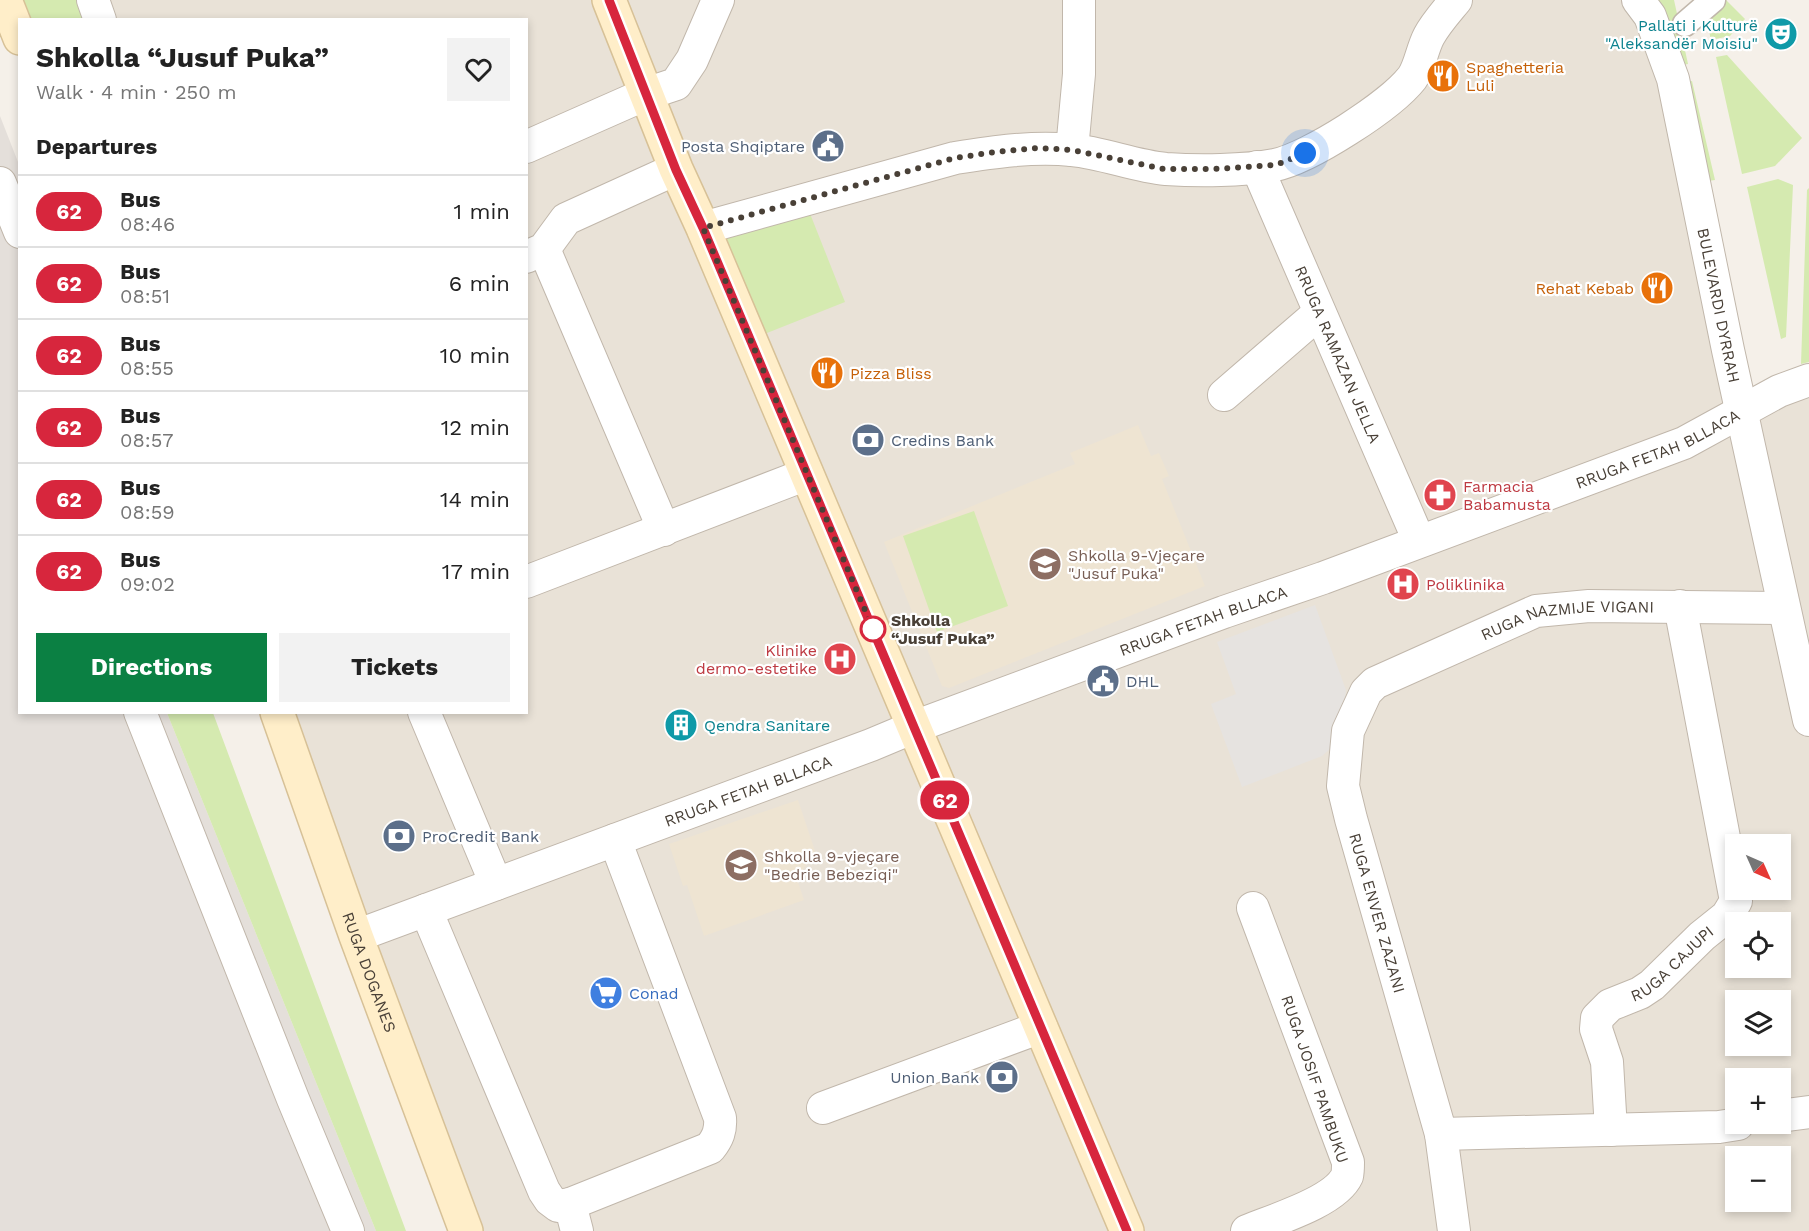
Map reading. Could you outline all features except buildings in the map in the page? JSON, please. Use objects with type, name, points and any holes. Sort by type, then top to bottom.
[{"type":"main road","points":[[5,0],[18,33]]},
{"type":"main road","points":[[609,0],[676,170],[703,228],[1127,1231]]},
{"type":"main road","name":"RUGA DOGANES","points":[[278,714],[356,936],[466,1231]]},
{"type":"street","points":[[93,0],[99,18]]},
{"type":"street","points":[[528,146],[646,94],[676,84],[692,60],[718,0]]},
{"type":"street","points":[[1072,150],[1079,74],[1078,0]]},
{"type":"street","points":[[703,228],[955,158],[995,152],[1038,148],[1072,150],[1164,169],[1276,165],[1318,147],[1386,102],[1413,77],[1429,36],[1456,0]]},
{"type":"street","name":"BULEVARDI DYRRAH","points":[[1638,0],[1650,16],[1673,79],[1783,608],[1809,720]]},
{"type":"street","points":[[1685,24],[1713,0]]},
{"type":"street","name":"RRUGA RAMAZAN JELLA","points":[[1257,167],[1419,541]]},
{"type":"street","points":[[664,530],[535,253],[566,219],[676,170]]},
{"type":"street","points":[[0,183],[18,227]]},
{"type":"street","points":[[1224,395],[1319,313]]},
{"type":"street","name":"RRUGA FETAH BLLACA","points":[[356,936],[1684,443],[1779,391],[1809,380]]},
{"type":"street","points":[[528,581],[807,474]]},
{"type":"street","name":"RUGA NAZMIJE VIGANI","points":[[1366,692],[1375,683],[1536,611],[1589,606],[1783,608]]},
{"type":"street","name":"RUGA CAJUPI","points":[[1611,1130],[1607,1062],[1596,1029],[1597,1018],[1610,1005],[1640,993],[1652,985],[1702,936],[1727,916],[1736,901],[1680,606]]},
{"type":"street","name":"RUGA ENVER ZAZANI","points":[[1366,692],[1348,731],[1343,786],[1350,819],[1441,1134],[1455,1231]]},
{"type":"street","points":[[141,714],[293,1099],[348,1231]]},
{"type":"street","points":[[425,714],[496,884]]},
{"type":"street","points":[[426,910],[544,1191],[550,1200],[573,1217],[710,1148],[717,1140],[721,1128],[720,1118],[615,840]]},
{"type":"street","name":"RUGA JOSIF PAMBUKU","points":[[1248,1231],[1324,1199],[1337,1189],[1347,1175],[1348,1162],[1253,908]]},
{"type":"street","points":[[823,1108],[1041,1028]]},
{"type":"street","points":[[1791,1114],[1809,1112]]},
{"type":"street","points":[[1441,1134],[1725,1126]]},
{"type":"shaded area","points":[[79,0],[1626,0],[1660,68],[1735,422],[1809,388],[1809,1231],[482,1231],[360,923],[286,714],[528,714],[528,18],[85,18]]},
{"type":"shaded area","points":[[0,116],[18,162],[18,714],[167,714],[376,1231],[0,1231]]},
{"type":"shaded area","name":"Shkolla 9-Vjeçare \"Jusuf Puka\"","points":[[1138,425],[1151,456],[1159,453],[1169,476],[1162,479],[1205,586],[949,688],[942,686],[884,542],[1075,464],[1070,453]]},
{"type":"shaded area","points":[[1315,605],[1346,690],[1342,729],[1330,749],[1322,756],[1242,787],[1211,704],[1236,694],[1217,642]]},
{"type":"shaded area","name":"Shkolla 9-vjeçare \"Bedrie Bebeziqi\"","points":[[798,800],[815,851],[797,879],[804,900],[704,936],[687,885],[683,886],[669,844]]},
{"type":"green space","points":[[19,0],[79,0],[86,18],[27,18]]},
{"type":"green space","points":[[1653,0],[1674,0],[1688,64],[1683,65]]},
{"type":"green space","points":[[1713,0],[1726,0],[1745,19],[1730,36],[1711,40],[1704,9]]},
{"type":"green space","points":[[1727,55],[1802,138],[1775,166],[1742,174],[1716,57]]},
{"type":"green space","points":[[1692,81],[1715,180],[1708,181],[1687,82]]},
{"type":"green space","points":[[1778,179],[1793,185],[1786,337],[1781,339],[1747,187]]},
{"type":"green space","points":[[1809,188],[1809,362],[1801,364],[1807,190]]},
{"type":"green space","points":[[809,211],[845,302],[762,335],[721,238]]},
{"type":"green space","points":[[974,511],[1008,606],[937,632],[903,536]]},
{"type":"green space","points":[[167,714],[213,714],[406,1231],[376,1231]]},
{"type":"bus line","name":"62","points":[[609,0],[676,170],[703,228],[1127,1231]]},
{"type":"place","name":"Pallati i Kulturë \"Aleksandër Moisiu\"","points":[[1781,34]]},
{"type":"place","name":"Spaghetteria Luli","points":[[1443,76]]},
{"type":"place","name":"Posta Shqiptare","points":[[828,146]]},
{"type":"place","name":"Rehat Kebab","points":[[1657,288]]},
{"type":"place","name":"Pizza Bliss","points":[[827,373]]},
{"type":"place","name":"Credins Bank","points":[[868,440]]},
{"type":"place","name":"Farmacia Babamusta","points":[[1440,495]]},
{"type":"place","name":"Shkolla 9-Vjeçare \"Jusuf Puka\"","points":[[1045,564]]},
{"type":"place","name":"Poliklinika","points":[[1403,584]]},
{"type":"place","name":"Shkolla “Jusuf Puka”","points":[[873,629]]},
{"type":"place","name":"Klinike dermo-estetike","points":[[840,659]]},
{"type":"place","name":"DHL","points":[[1103,681]]},
{"type":"place","name":"Qendra Sanitare","points":[[681,725]]},
{"type":"place","name":"ProCredit Bank","points":[[399,836]]},
{"type":"place","name":"Shkolla 9-vjeçare \"Bedrie Bebeziqi\"","points":[[741,865]]},
{"type":"place","name":"Conad","points":[[606,993]]},
{"type":"place","name":"Union Bank","points":[[1002,1077]]},
{"type":"route","points":[[873,629],[703,228],[955,158],[995,152],[1038,148],[1072,150],[1164,169],[1276,165],[1305,153]]}]
